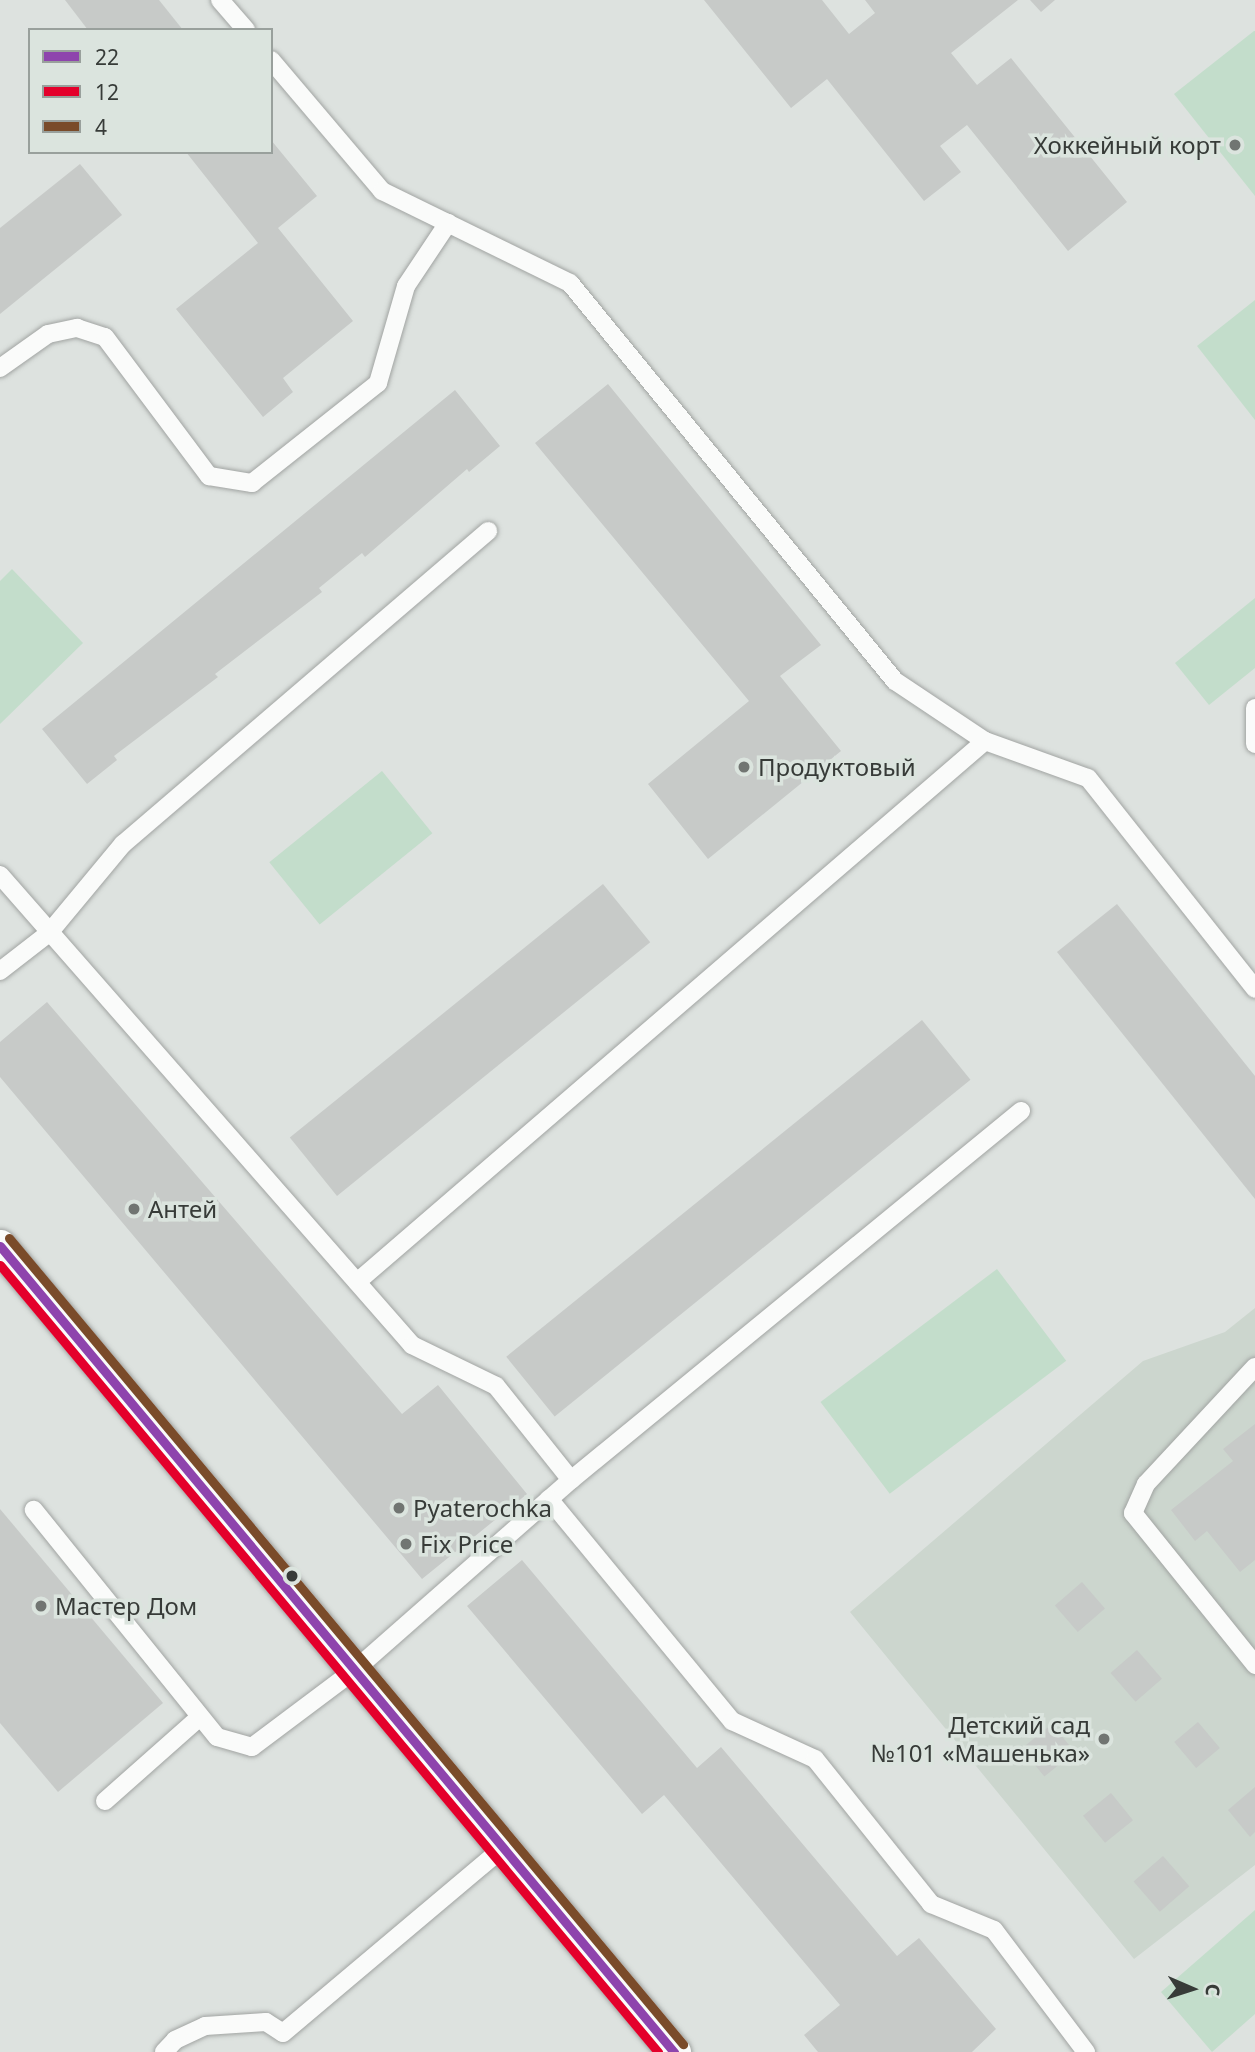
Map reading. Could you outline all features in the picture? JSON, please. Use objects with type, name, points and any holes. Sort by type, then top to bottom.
[{"type":"street","points":[[0,1246],[674,2052]]},
{"type":"lane","points":[[220,0],[244,28]]},
{"type":"lane","points":[[273,62],[382,191],[570,284],[895,681],[985,741],[1088,778],[1255,989]]},
{"type":"lane","points":[[0,368],[48,334],[77,328],[104,337],[209,476],[252,483],[378,383],[406,286],[447,223]]},
{"type":"lane","points":[[0,971],[49,933],[123,844],[488,531]]},
{"type":"lane","points":[[1255,708],[1255,744]]},
{"type":"lane","points":[[357,1282],[985,741]]},
{"type":"lane","points":[[0,875],[412,1345],[496,1386],[571,1480]]},
{"type":"lane","points":[[34,1510],[217,1737],[252,1747],[356,1669],[571,1480],[1021,1111]]},
{"type":"lane","points":[[1255,1367],[1146,1484],[1133,1513],[1255,1665]]},
{"type":"lane","points":[[549,1499],[732,1721],[815,1759],[931,1905],[994,1930],[1077,2049]]},
{"type":"lane","points":[[105,1801],[200,1717]]},
{"type":"lane","points":[[164,2052],[174,2040],[205,2026],[266,2022],[283,2033],[504,1847]]},
{"type":"shaded area","name":"Детский сад №101 «Машенька»","points":[[1255,1308],[1255,1865],[1134,1959],[850,1612],[1143,1361],[1225,1332]]},
{"type":"green space","name":"Хоккейный корт","points":[[1255,31],[1255,196],[1174,94]]},
{"type":"green space","points":[[1255,300],[1255,420],[1197,346]]},
{"type":"green space","points":[[12,569],[83,643],[0,724],[0,581]]},
{"type":"green space","points":[[1255,598],[1255,668],[1209,705],[1175,663]]},
{"type":"green space","points":[[382,771],[432,833],[320,924],[269,862]]},
{"type":"green space","points":[[997,1269],[1066,1361],[890,1494],[821,1402]]},
{"type":"green space","points":[[1255,1910],[1255,2014],[1212,2052],[1161,1992]]},
{"type":"building","points":[[65,0],[159,0],[181,28],[86,28]]},
{"type":"building","points":[[704,0],[822,0],[849,34],[875,13],[865,0],[1018,0],[951,53],[977,85],[1011,58],[1127,202],[1068,251],[967,125],[940,146],[961,172],[924,201],[827,79],[791,108]]},
{"type":"building","points":[[1030,0],[1055,0],[1041,12]]},
{"type":"building","points":[[273,142],[317,196],[278,228],[353,321],[283,378],[293,392],[263,417],[176,309],[258,243],[188,154],[273,154]]},
{"type":"building","points":[[80,164],[122,215],[0,314],[0,228]]},
{"type":"building","points":[[608,384],[821,645],[780,676],[841,751],[708,859],[648,784],[749,701],[535,443]]},
{"type":"building","points":[[455,390],[500,446],[469,472],[467,469],[365,557],[362,553],[319,588],[322,592],[215,674],[218,677],[114,756],[117,760],[87,784],[42,729]]},
{"type":"building","points":[[603,884],[650,942],[337,1196],[290,1138]]},
{"type":"building","points":[[1117,904],[1255,1076],[1255,1199],[1057,952]]},
{"type":"building","points":[[47,1002],[402,1414],[438,1385],[527,1494],[422,1579],[0,1077],[0,1042]]},
{"type":"building","points":[[922,1020],[970,1080],[555,1417],[506,1357]]},
{"type":"building","points":[[1255,1424],[1255,1560],[1240,1572],[1207,1531],[1195,1541],[1171,1510],[1233,1461],[1223,1449]]},
{"type":"building","name":"Мастер Дом","points":[[0,1509],[163,1703],[58,1792],[0,1723]]},
{"type":"building","points":[[522,1560],[697,1768],[721,1747],[897,1956],[919,1938],[996,2029],[972,2052],[818,2052],[804,2035],[840,2005],[664,1795],[642,1814],[467,1606]]},
{"type":"building","points":[[1082,1582],[1105,1608],[1078,1632],[1055,1606]]},
{"type":"building","points":[[1137,1650],[1162,1679],[1136,1702],[1111,1673]]},
{"type":"building","points":[[1198,1722],[1220,1748],[1196,1768],[1174,1742]]},
{"type":"building","points":[[1052,1724],[1075,1752],[1044,1777],[1022,1749]]},
{"type":"building","points":[[1255,1787],[1255,1832],[1250,1837],[1228,1810]]},
{"type":"building","points":[[1111,1793],[1133,1820],[1105,1843],[1083,1816]]},
{"type":"building","points":[[1163,1856],[1189,1886],[1160,1912],[1134,1882]]},
{"type":"transit line","name":"4","points":[[9,1238],[683,2044]]},
{"type":"transit line","name":"22","points":[[0,1246],[674,2052]]},
{"type":"transit line","name":"12","points":[[0,1265],[658,2052]]},
{"type":"place","name":"Хоккейный корт","points":[[1235,145]]},
{"type":"place","name":"Продуктовый","points":[[744,767]]},
{"type":"place","name":"Антей","points":[[134,1209]]},
{"type":"place","name":"Pyaterochka","points":[[399,1508]]},
{"type":"place","name":"Fix Price","points":[[406,1544]]},
{"type":"place","name":"Мастер Дом","points":[[41,1606]]},
{"type":"place","name":"Детский сад №101 «Машенька»","points":[[1104,1739]]}]
